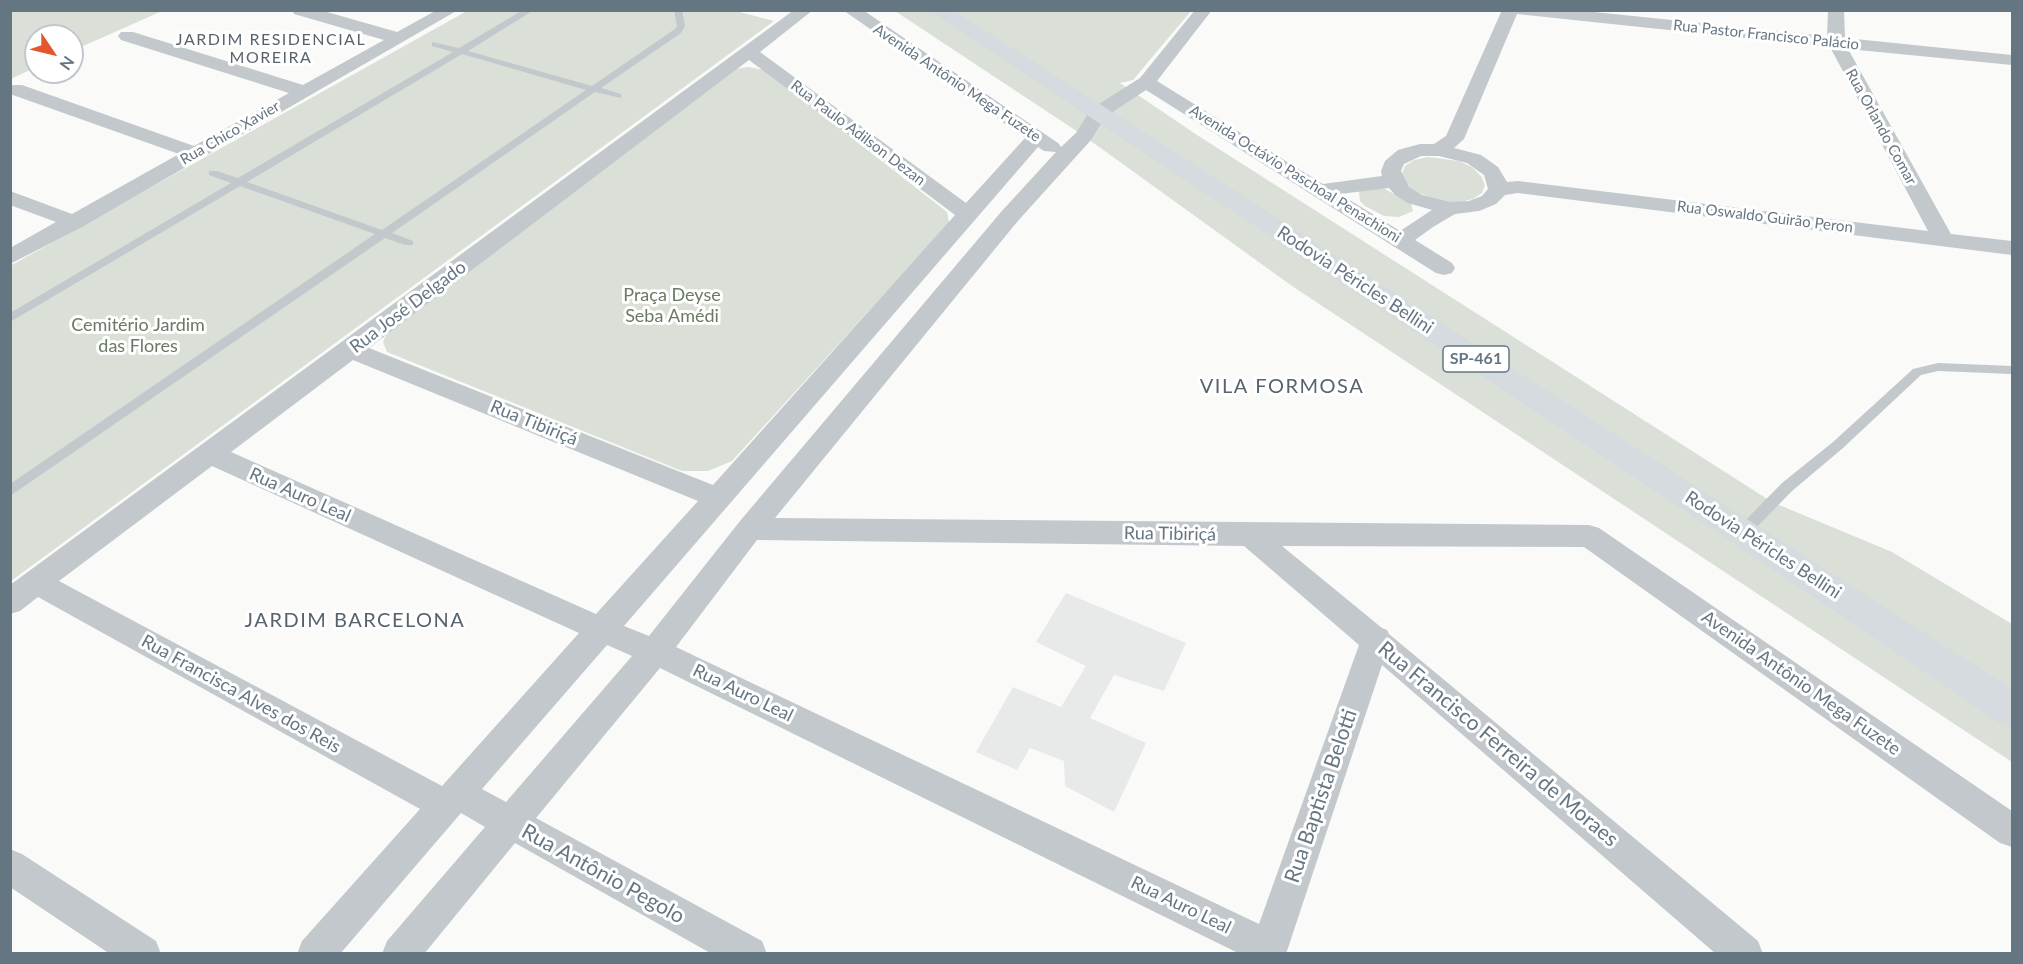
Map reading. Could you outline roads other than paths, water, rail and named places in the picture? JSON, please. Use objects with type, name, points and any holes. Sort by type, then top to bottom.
[{"type":"main road","name":"Rodovia Péricles Bellini","points":[[938,10],[1743,532],[2013,710]]},
{"type":"street","points":[[300,10],[398,38]]},
{"type":"street","name":"Rua Chico Xavier","points":[[10,257],[450,10]]},
{"type":"street","name":"Rua José Delgado","points":[[10,602],[352,350],[805,10]]},
{"type":"street","name":"Avenida Antônio Mega Fuzete","points":[[851,10],[1064,155]]},
{"type":"street","points":[[400,954],[655,651],[750,529],[1009,217],[1084,136],[1098,113],[1146,82],[1204,10]]},
{"type":"street","points":[[1452,148],[1511,10]]},
{"type":"street","name":"Rua Pastor Francisco Palácio","points":[[1520,10],[2013,60]]},
{"type":"street","name":"Rua Orlando Comar","points":[[1836,10],[1836,42],[1942,239]]},
{"type":"street","points":[[127,36],[303,91]]},
{"type":"street","name":"Rua Paulo Adilson Dezan","points":[[748,51],[968,215]]},
{"type":"street","name":"Avenida Octávio Paschoal Penachioni","points":[[1146,82],[1444,268]]},
{"type":"street","points":[[15,88],[195,153]]},
{"type":"street","points":[[315,954],[1036,137]]},
{"type":"street","points":[[1452,148],[1484,164],[1504,185],[1490,200],[1472,207],[1450,208],[1415,199],[1394,181],[1391,171],[1395,161],[1405,154],[1420,150],[1452,148]]},
{"type":"street","points":[[1321,190],[1394,181]]},
{"type":"street","name":"Rua Oswaldo Guirão Peron","points":[[1504,185],[2013,248]]},
{"type":"street","points":[[10,197],[74,222]]},
{"type":"street","points":[[1401,241],[1425,222],[1450,208]]},
{"type":"street","name":"Rua Tibiriçá","points":[[352,350],[716,497]]},
{"type":"street","name":"Rua Auro Leal","points":[[211,454],[601,630],[655,651],[1268,951]]},
{"type":"street","name":"Rua Tibiriçá","points":[[750,529],[1250,535],[1589,536]]},
{"type":"street","name":"Rua Francisco Ferreira de Moraes","points":[[1250,535],[1376,639],[1745,954]]},
{"type":"street","name":"Avenida Antônio Mega Fuzete","points":[[1589,536],[2013,831]]},
{"type":"street","name":"Rua Francisca Alves dos Reis","points":[[37,583],[451,799]]},
{"type":"street","name":"Rua Baptista Belotti","points":[[1268,951],[1376,639]]},
{"type":"street","name":"Rua Antônio Pegolo","points":[[451,799],[511,823],[749,954]]},
{"type":"street","points":[[10,866],[143,954]]},
{"type":"lane","points":[[10,318],[530,10]]},
{"type":"lane","points":[[10,491],[678,31],[681,26],[678,10]]},
{"type":"lane","points":[[435,44],[618,96]]},
{"type":"lane","points":[[213,173],[409,243]]},
{"type":"lane","points":[[1743,532],[1787,487],[1838,445],[1917,372],[1938,367],[2013,370]]},
{"type":"district","name":"JARDIM RESIDENCIAL MOREIRA","points":[[271,49]]},
{"type":"district","name":"VILA FORMOSA","points":[[1282,387]]},
{"type":"district","name":"JARDIM BARCELONA","points":[[355,621]]},
{"type":"park label","name":"Praça Deyse Seba Amédi","points":[[672,305]]},
{"type":"park label","name":"Cemitério Jardim das Flores","points":[[138,335]]}]
